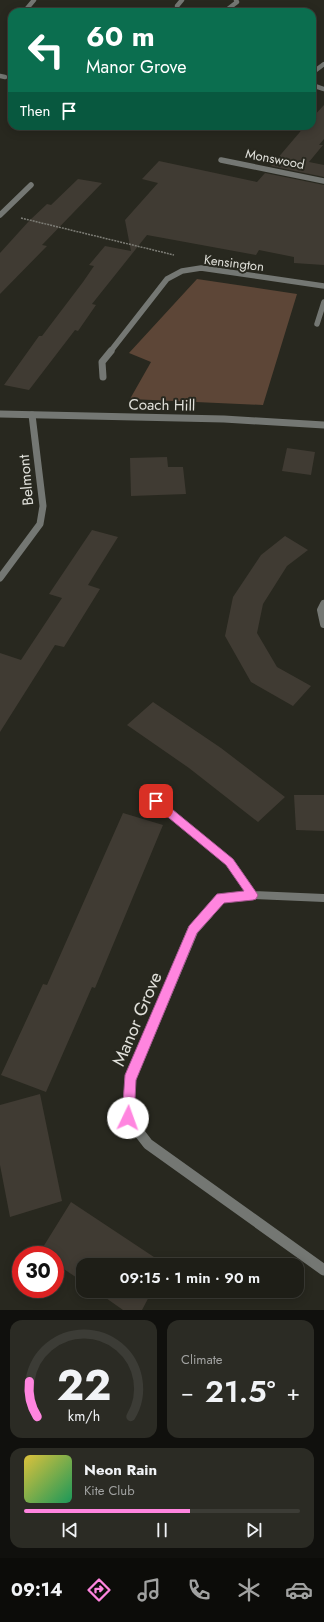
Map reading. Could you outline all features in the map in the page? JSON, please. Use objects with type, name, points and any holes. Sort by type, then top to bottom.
[{"type":"street","points":[[27,8],[34,0]]},
{"type":"street","points":[[229,8],[237,2],[236,0]]},
{"type":"street","points":[[0,76],[5,77]]},
{"type":"street","name":"Monswood","points":[[221,160],[324,180]]},
{"type":"street","points":[[1,214],[31,186]]},
{"type":"street","name":"Kensington","points":[[103,377],[102,362],[167,279],[182,271],[201,268],[324,286]]},
{"type":"street","points":[[317,324],[324,302]]},
{"type":"street","name":"Coach Hill","points":[[0,414],[224,419],[324,425]]},
{"type":"street","name":"Belmont","points":[[0,578],[40,524],[43,506],[32,415]]},
{"type":"street","points":[[324,604],[320,610],[324,624]]},
{"type":"street","points":[[156,801],[230,862],[253,895]]},
{"type":"street","name":"Manor Grove","points":[[324,898],[253,895],[221,898],[193,930],[130,1080],[128,1118],[148,1144],[324,1270]]},
{"type":"path","points":[[1,214],[60,226],[167,252],[201,268]]},
{"type":"shaded area","points":[[197,279],[297,294],[263,405],[130,399],[151,362],[129,353]]},
{"type":"building","points":[[324,105],[324,139],[319,145],[323,145],[309,162],[324,165],[324,177],[271,166],[302,130],[316,130],[316,114]]},
{"type":"building","points":[[159,161],[257,182],[265,173],[324,185],[324,265],[294,263],[294,257],[259,250],[256,255],[147,235],[92,304],[96,305],[78,331],[75,330],[29,390],[4,385],[39,336],[42,336],[83,282],[94,266],[89,265],[105,246],[131,251],[125,220],[158,183],[142,179]]},
{"type":"building","points":[[78,179],[102,183],[42,245],[47,246],[0,294],[0,253],[29,221],[47,204],[51,205]]},
{"type":"building","points":[[287,448],[315,452],[311,475],[282,471]]},
{"type":"building","points":[[167,457],[168,467],[183,467],[186,494],[131,496],[130,458]]},
{"type":"building","points":[[92,530],[118,537],[88,585],[100,589],[64,647],[55,645],[0,732],[0,653],[21,660],[62,598],[49,594]]},
{"type":"building","points":[[285,536],[308,550],[287,566],[263,604],[257,633],[277,667],[311,686],[293,706],[251,682],[225,636],[233,597],[261,555]]},
{"type":"building","points":[[153,702],[221,748],[285,797],[258,822],[189,768],[127,725]]},
{"type":"building","points":[[294,795],[324,795],[324,831],[296,830]]},
{"type":"building","points":[[123,813],[163,825],[95,988],[92,987],[46,1092],[1,1075],[43,984],[47,985]]},
{"type":"building","points":[[40,1094],[62,1201],[10,1217],[0,1165],[0,1105]]},
{"type":"building","points":[[71,1202],[155,1258],[76,1258],[76,1277],[64,1269],[64,1246],[44,1246]]},
{"type":"building","points":[[106,1298],[148,1298],[142,1310],[123,1310]]},
{"type":"route","points":[[128,1118],[130,1080],[193,930],[221,898],[253,895],[230,862],[156,801]]}]
